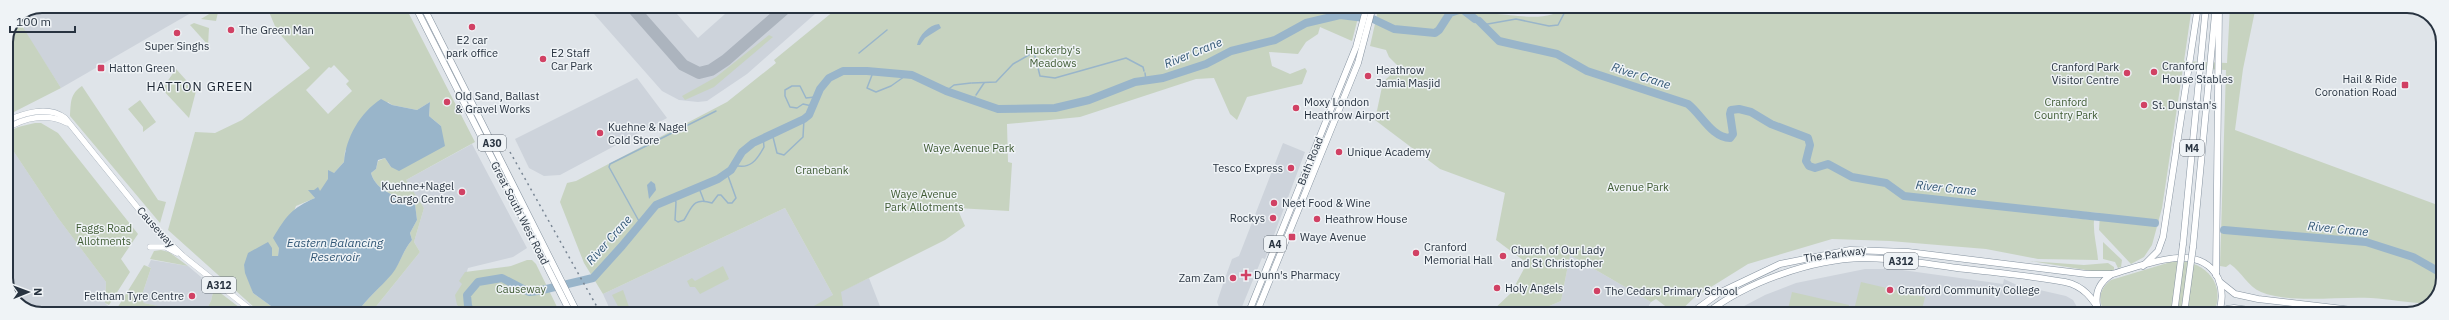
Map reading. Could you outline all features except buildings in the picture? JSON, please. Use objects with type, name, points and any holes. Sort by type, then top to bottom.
[{"type":"highway","name":"Great South West Road","points":[[419,13],[557,280],[573,307]]},
{"type":"highway","name":"Great South West Road","points":[[426,13],[557,280]]},
{"type":"highway","name":"M4","points":[[2143,266],[2158,251],[2164,230],[2197,13]]},
{"type":"highway","name":"M4","points":[[2175,307],[2183,244],[2205,13]]},
{"type":"highway","name":"M4","points":[[2185,307],[2193,247],[2216,13]]},
{"type":"highway","name":"M4","points":[[2217,13],[2217,278]]},
{"type":"highway","name":"Bath Road","points":[[1259,307],[1358,63],[1368,14]]},
{"type":"highway","name":"Bath Road","points":[[1251,307],[1365,30]]},
{"type":"highway","points":[[1296,195],[1302,203]]},
{"type":"highway","name":"The Parkway","points":[[1700,307],[1720,293],[1780,264],[1850,250],[1908,252],[2092,275],[2112,274]]},
{"type":"highway","name":"The Parkway","points":[[1715,307],[1730,296],[1793,271],[1843,260],[1864,258],[1907,261],[2065,282],[2078,286],[2089,294],[2097,307]]},
{"type":"highway","name":"A312","points":[[2112,274],[2173,258],[2189,258],[2208,266],[2229,291],[2240,296],[2315,307]]},
{"type":"highway","points":[[2097,307],[2097,292],[2104,279],[2112,274]]},
{"type":"highway","points":[[2217,278],[2222,297],[2220,307]]},
{"type":"highway","name":"Great South West Road","points":[[564,293],[569,307]]},
{"type":"main road","name":"Causeway","points":[[13,119],[34,112],[48,112],[60,115],[71,125],[153,226],[183,256],[247,307]]},
{"type":"main road","name":"Causeway","points":[[13,126],[26,119],[55,118],[71,125]]},
{"type":"main road","points":[[150,247],[166,247],[183,256]]},
{"type":"shaded area","points":[[42,13],[191,13],[61,88],[20,24],[31,15]]},
{"type":"shaded area","points":[[593,13],[676,13],[698,38],[726,13],[816,13],[747,74],[707,101],[698,102],[679,100],[662,91]]},
{"type":"shaded area","points":[[637,78],[667,118],[560,175],[544,176],[529,168],[515,139]]},
{"type":"shaded area","points":[[1283,143],[1305,152],[1265,259],[1262,258],[1242,307],[1219,307],[1217,302],[1232,259],[1239,256]]},
{"type":"shaded area","points":[[472,144],[527,248],[513,257],[468,268],[457,305],[459,307],[376,307],[420,252],[414,242],[424,208],[406,180]]},
{"type":"shaded area","points":[[13,150],[58,218],[106,282],[105,303],[109,307],[39,307],[29,304],[18,294],[13,280]]},
{"type":"shaded area","points":[[785,208],[833,295],[869,278],[880,307],[609,307],[603,294]]},
{"type":"shaded area","name":"The Cedars Primary School","points":[[1570,255],[1651,302],[1648,307],[1547,307],[1561,301]]},
{"type":"shaded area","points":[[151,260],[188,266],[214,288],[211,301],[208,307],[162,307],[144,303],[141,298],[151,268],[148,266]]},
{"type":"shaded area","name":"Cranford Community College","points":[[1865,269],[1895,269],[2003,284],[2004,279],[2017,285],[2066,296],[2073,300],[2077,307],[1742,307],[1765,295],[1796,283]]},
{"type":"green space","points":[[211,13],[218,13],[216,21],[201,19]]},
{"type":"green space","points":[[270,13],[409,13],[475,142],[406,180],[424,208],[414,242],[420,252],[376,307],[362,307],[394,270],[412,240],[410,233],[417,220],[415,204],[395,196],[383,189],[374,180],[371,173],[376,169],[378,161],[385,158],[391,167],[441,126],[429,116],[430,102],[417,110],[392,105],[388,102],[345,151],[344,162],[320,192],[309,190],[315,198],[296,206],[279,248],[278,256],[271,256],[244,265],[253,293],[272,307],[254,307],[168,230],[195,132],[215,133],[242,120],[310,68],[277,31]],"holes":[[[334,65],[349,81],[346,84],[352,91],[328,114],[306,90],[329,67],[331,68]]]},
{"type":"green space","points":[[831,13],[1359,13],[1352,41],[1320,27],[1318,34],[1306,42],[1298,54],[1269,52],[1272,66],[1290,74],[1305,68],[1307,71],[1302,84],[1247,97],[1237,120],[1230,114],[1214,78],[1196,79],[1080,117],[1007,124],[1008,162],[1012,163],[1009,211],[957,208],[965,226],[945,240],[841,292],[843,307],[812,307],[833,295],[785,208],[603,294],[584,263],[560,202],[567,183],[576,181],[727,102],[776,63],[774,60]]},
{"type":"green space","points":[[1377,13],[1496,13],[1533,17],[1552,15],[1556,13],[2191,13],[2184,61],[2227,63],[2230,13],[2255,13],[2243,69],[2235,130],[2436,204],[2436,281],[2433,291],[2426,300],[2421,303],[2371,298],[2286,298],[2273,296],[2256,289],[2248,283],[2230,264],[2226,267],[2220,266],[2226,70],[2183,68],[2162,208],[2152,245],[2144,257],[2131,264],[2099,230],[2100,213],[2059,210],[2061,217],[2094,220],[2098,260],[2038,259],[1986,249],[1890,241],[1832,239],[1748,264],[1695,297],[1684,307],[1666,307],[1656,299],[1651,302],[1570,255],[1561,301],[1547,307],[1496,307],[1511,293],[1527,263],[1496,240],[1505,193],[1440,169],[1375,120],[1383,82],[1399,67],[1389,57],[1386,50],[1370,46]]},
{"type":"green space","points":[[21,23],[61,88],[13,112],[13,42],[15,31]]},
{"type":"green space","points":[[194,23],[209,28],[208,45],[190,25]]},
{"type":"green space","points":[[769,35],[773,37],[714,87],[685,100],[682,96],[716,77]]},
{"type":"green space","points":[[176,69],[196,91],[189,118],[162,89]]},
{"type":"green space","points":[[82,86],[158,200],[166,202],[160,223],[70,116],[73,95]]},
{"type":"green space","points":[[140,100],[156,122],[143,132],[143,127],[128,109]]},
{"type":"green space","name":"Faggs Road Allotments","points":[[41,123],[58,133],[138,234],[121,259],[130,272],[109,305],[105,303],[106,282],[58,218],[13,150],[13,130],[18,127]]},
{"type":"green space","points":[[2103,242],[2122,260],[2121,267],[2118,268],[2115,262],[2103,259]]},
{"type":"green space","points":[[161,250],[169,252],[188,266],[150,259],[154,251]]},
{"type":"green space","name":"Causeway","points":[[527,260],[532,260],[536,264],[557,307],[459,307],[457,305],[455,295],[462,284],[459,281],[465,272],[511,266]]},
{"type":"green space","points":[[2030,261],[2084,265],[2108,263],[2114,267],[2114,270],[2104,273]]},
{"type":"green space","points":[[2174,261],[2185,261],[2195,264],[2210,276],[2215,284],[2217,303],[2216,307],[2102,307],[2100,300],[2102,291],[2111,280]]},
{"type":"green space","points":[[144,265],[151,268],[141,298],[144,303],[163,307],[118,307]]},
{"type":"green space","points":[[723,266],[729,279],[700,294],[695,287],[690,287],[687,281],[692,278],[695,281]]},
{"type":"green space","points":[[1861,282],[1925,297],[1923,307],[1855,307]]},
{"type":"green space","points":[[214,288],[239,307],[208,307],[211,301]]},
{"type":"green space","points":[[623,290],[629,307],[618,307],[612,295]]},
{"type":"green space","points":[[1792,292],[1849,305],[1849,307],[1789,307]]},
{"type":"water","points":[[939,24],[941,28],[925,38],[920,45],[917,45],[925,31],[932,26]]},
{"type":"water","name":"Eastern Balancing Reservoir","points":[[381,99],[392,105],[417,110],[430,102],[429,116],[441,126],[445,146],[399,171],[391,167],[385,158],[378,160],[376,169],[371,173],[374,180],[383,189],[395,196],[415,204],[417,220],[410,233],[412,240],[392,274],[362,307],[272,307],[253,293],[245,273],[244,265],[248,253],[268,242],[272,248],[272,256],[278,256],[279,248],[273,238],[286,218],[295,209],[315,198],[308,190],[314,190],[318,187],[320,191],[328,179],[328,170],[334,173],[344,162],[345,153],[355,126],[373,105]]},
{"type":"water","points":[[651,181],[655,184],[656,190],[649,199],[647,185]]},
{"type":"waterway","name":"River Crane","points":[[469,307],[467,295],[478,282],[502,278],[529,292],[593,278],[656,205],[718,179],[731,170],[742,152],[753,143],[804,119],[809,115],[820,89],[829,78],[843,71],[867,71],[912,75],[946,91],[998,109],[1055,108],[1089,100],[1135,82],[1163,78],[1206,64],[1231,51],[1275,40],[1306,23],[1340,15],[1373,19],[1394,29],[1435,33],[1439,30],[1450,13]]},
{"type":"waterway","name":"River Crane","points":[[1467,13],[1475,19]]},
{"type":"waterway","points":[[1482,25],[1516,19],[1549,26],[1558,25],[1564,13]]},
{"type":"waterway","name":"River Crane","points":[[1479,21],[1499,41],[1557,54],[1587,71],[1688,104],[1712,130],[1724,137],[1730,138],[1733,134],[1730,114],[1731,110],[1739,109],[1751,112],[1771,124],[1808,138],[1810,145],[1806,161],[1809,166],[1815,168],[1828,164],[1852,177],[1886,183],[1904,196],[2155,223]]},
{"type":"waterway","points":[[859,53],[887,30]]},
{"type":"waterway","points":[[972,83],[996,82],[1013,64],[1034,52],[1040,76],[1055,78],[1126,58],[1143,67],[1144,71]]},
{"type":"waterway","name":"River Crane","points":[[871,71],[872,75],[867,88],[876,92],[891,86],[908,74]]},
{"type":"waterway","name":"River Crane","points":[[1145,73],[1146,80]]},
{"type":"waterway","points":[[946,91],[954,85],[971,83]]},
{"type":"waterway","points":[[976,95],[984,83]]},
{"type":"waterway","name":"River Crane","points":[[812,106],[803,104],[797,108],[790,107],[785,96],[785,90],[792,86],[800,86],[806,98],[815,97]]},
{"type":"waterway","points":[[640,223],[609,167],[610,164],[716,111]]},
{"type":"waterway","name":"River Crane","points":[[772,133],[777,153],[784,155],[803,137],[804,119]]},
{"type":"waterway","name":"River Crane","points":[[734,165],[749,165],[756,160],[764,147],[763,137]]},
{"type":"waterway","name":"River Crane","points":[[673,198],[676,202],[675,220],[678,222],[684,220],[691,207],[697,202],[706,201],[712,203],[718,195],[721,195],[728,203],[732,203],[736,198],[727,173]]},
{"type":"waterway","name":"River Crane","points":[[699,188],[704,201]]},
{"type":"waterway","name":"River Crane","points":[[2224,230],[2366,242],[2413,257],[2436,270]]},
{"type":"taxiway","points":[[637,13],[683,65],[699,73],[711,70],[726,60],[780,13]]},
{"type":"railway","points":[[510,152],[597,307]]},
{"type":"place","name":"E2 car park office","points":[[472,27]]},
{"type":"place","name":"The Green Man","points":[[231,30]]},
{"type":"place","name":"Super Singhs","points":[[177,33]]},
{"type":"place","name":"E2 Staff Car Park","points":[[543,59]]},
{"type":"place","name":"Hatton Green","points":[[101,68]]},
{"type":"place","name":"Cranford House Stables","points":[[2154,72]]},
{"type":"place","name":"Cranford Park Visitor Centre","points":[[2127,73]]},
{"type":"place","name":"Heathrow Jamia Masjid","points":[[1368,76]]},
{"type":"place","name":"Hail & Ride Coronation Road","points":[[2405,85]]},
{"type":"place","name":"Old Sand, Ballast & Gravel Works","points":[[447,102]]},
{"type":"place","name":"St. Dunstan's","points":[[2144,105]]},
{"type":"place","name":"Moxy London Heathrow Airport","points":[[1296,108]]},
{"type":"place","name":"Kuehne & Nagel Cold Store","points":[[600,133]]},
{"type":"place","name":"Unique Academy","points":[[1339,152]]},
{"type":"place","name":"Tesco Express","points":[[1291,168]]},
{"type":"place","name":"Kuehne+Nagel Cargo Centre","points":[[462,192]]},
{"type":"place","name":"Neet Food & Wine","points":[[1274,203]]},
{"type":"place","name":"Rockys","points":[[1273,218]]},
{"type":"place","name":"Heathrow House","points":[[1317,219]]},
{"type":"place","name":"Waye Avenue","points":[[1292,237]]},
{"type":"place","name":"Cranford Memorial Hall","points":[[1416,253]]},
{"type":"place","name":"Church of Our Lady and St Christopher","points":[[1503,256]]},
{"type":"place","name":"Dunn's Pharmacy","points":[[1246,275]]},
{"type":"place","name":"Zam Zam","points":[[1233,278]]},
{"type":"place","name":"Holy Angels","points":[[1497,288]]},
{"type":"place","name":"Cranford Community College","points":[[1890,290]]},
{"type":"place","name":"The Cedars Primary School","points":[[1597,291]]},
{"type":"place","name":"Feltham Tyre Centre","points":[[192,296]]},
{"type":"district","name":"HATTON GREEN","points":[[200,86]]},
{"type":"park label","name":"Huckerby's Meadows","points":[[1053,56]]},
{"type":"park label","name":"Cranford Country Park","points":[[2066,108]]},
{"type":"park label","name":"Waye Avenue Park","points":[[969,148]]},
{"type":"park label","name":"Cranebank","points":[[822,170]]},
{"type":"park label","name":"Avenue Park","points":[[1638,187]]},
{"type":"park label","name":"Waye Avenue Park Allotments","points":[[924,200]]}]
